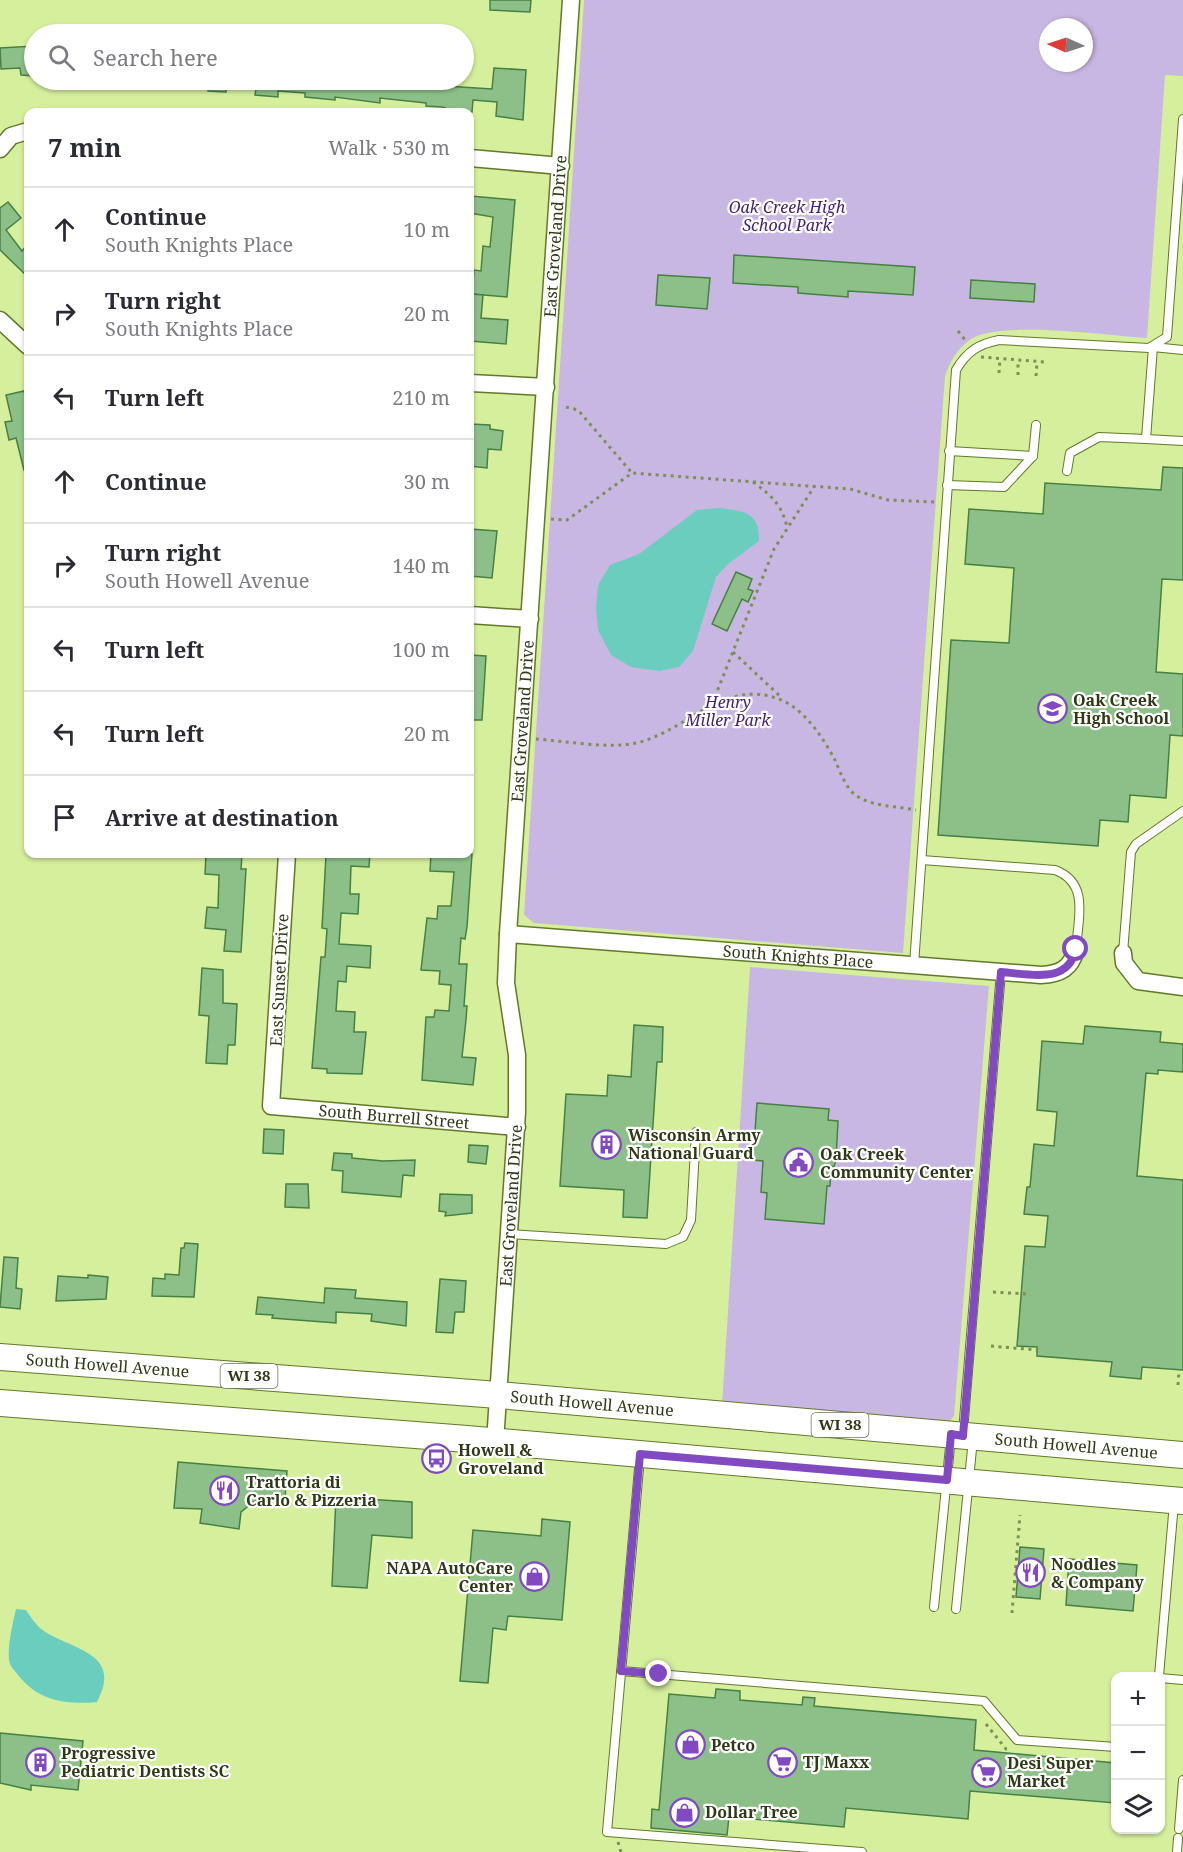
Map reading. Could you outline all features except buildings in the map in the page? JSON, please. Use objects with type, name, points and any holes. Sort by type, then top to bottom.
[{"type":"main road","name":"South Howell Avenue","points":[[0,1357],[498,1395],[1183,1455]]},
{"type":"main road","points":[[0,1362],[36,1360]]},
{"type":"main road","points":[[0,1403],[1179,1500]]},
{"type":"street","name":"East Groveland Drive","points":[[495,1442],[517,1127],[517,1056],[506,983],[507,934],[571,0]]},
{"type":"street","points":[[0,149],[11,136],[24,132]]},
{"type":"street","points":[[474,158],[561,166]]},
{"type":"street","points":[[0,320],[24,342]]},
{"type":"street","points":[[474,383],[546,387]]},
{"type":"street","points":[[474,615],[530,619]]},
{"type":"street","name":"East Sunset Drive","points":[[272,1106],[287,858]]},
{"type":"street","name":"South Knights Place","points":[[507,934],[1001,972],[1057,974],[1068,968],[1076,949]]},
{"type":"street","points":[[1123,953],[1124,963],[1138,981],[1183,987]]},
{"type":"street","name":"South Burrell Street","points":[[272,1106],[517,1127]]},
{"type":"lane","points":[[1153,347],[1167,337],[1183,118]]},
{"type":"lane","points":[[914,965],[956,370],[969,351],[979,345],[999,340],[1183,350]]},
{"type":"lane","points":[[1146,439],[1153,347]]},
{"type":"lane","points":[[947,485],[1004,487],[1034,456],[1036,425]]},
{"type":"lane","points":[[1067,471],[1070,453],[1099,437],[1183,441]]},
{"type":"lane","points":[[950,451],[1034,456]]},
{"type":"lane","points":[[1123,953],[1131,852],[1136,844],[1183,812]]},
{"type":"lane","points":[[922,860],[1055,870],[1067,874],[1075,882],[1078,891],[1076,949]]},
{"type":"lane","points":[[956,1609],[958,1481],[1001,972]]},
{"type":"lane","points":[[509,1234],[666,1244],[683,1237],[691,1220],[696,1132]]},
{"type":"lane","points":[[934,1607],[958,1481],[962,1436]]},
{"type":"lane","points":[[640,1454],[607,1832],[862,1852]]},
{"type":"lane","points":[[1161,1672],[1179,1500]]},
{"type":"lane","points":[[621,1671],[984,1701],[1017,1740],[1111,1747]]},
{"type":"lane","points":[[1165,1678],[1183,1680]]},
{"type":"lane","points":[[1177,1852],[1183,1780]]},
{"type":"path","points":[[958,331],[965,340]]},
{"type":"path","points":[[980,357],[1045,362]]},
{"type":"path","points":[[999,374],[1000,359]]},
{"type":"path","points":[[1018,361],[1018,375]]},
{"type":"path","points":[[1036,376],[1037,362]]},
{"type":"path","points":[[566,407],[578,410],[632,473]]},
{"type":"path","points":[[537,518],[567,520],[632,473],[850,489],[888,500],[946,501]]},
{"type":"path","points":[[753,482],[771,495],[783,510],[787,527]]},
{"type":"path","points":[[712,704],[774,549],[814,487]]},
{"type":"path","points":[[733,652],[788,705]]},
{"type":"path","points":[[522,738],[633,744],[657,737],[724,698],[748,695],[779,699],[801,713],[826,743],[854,793],[876,804],[925,811]]},
{"type":"path","points":[[993,1292],[1027,1294]]},
{"type":"path","points":[[991,1346],[1037,1350]]},
{"type":"path","points":[[1178,1385],[1179,1370]]},
{"type":"path","points":[[1012,1613],[1020,1515]]},
{"type":"path","points":[[982,1719],[1006,1749],[1015,1750]]},
{"type":"green space","points":[[584,0],[1183,0],[1183,76],[1165,75],[1147,338],[1030,330],[985,333],[962,346],[945,376],[903,953],[534,923],[524,915]]},
{"type":"green space","points":[[750,967],[989,986],[954,1416],[949,1422],[722,1405]]},
{"type":"water","points":[[719,508],[736,510],[749,515],[757,524],[759,541],[728,564],[716,577],[693,651],[679,667],[659,671],[631,667],[611,655],[598,630],[596,608],[598,585],[610,565],[639,554],[697,510]]},
{"type":"water","points":[[16,1609],[26,1610],[41,1629],[78,1647],[98,1662],[104,1672],[104,1685],[97,1702],[64,1702],[44,1696],[26,1684],[18,1675],[9,1658],[10,1636]]},
{"type":"place","name":"Oak Creek High School","points":[[1052,709]]},
{"type":"place","name":"Wisconsin Army National Guard","points":[[607,1144]]},
{"type":"place","name":"Oak Creek Community Center","points":[[799,1163]]},
{"type":"place","name":"Howell & Groveland","points":[[437,1459]]},
{"type":"place","name":"Trattoria di Carlo & Pizzeria","points":[[225,1491]]},
{"type":"place","name":"Noodles & Company","points":[[1030,1573]]},
{"type":"place","name":"NAPA AutoCare Center","points":[[534,1577]]},
{"type":"place","name":"Petco","points":[[690,1745]]},
{"type":"place","name":"Progressive Pediatric Dentists SC","points":[[40,1762]]},
{"type":"place","name":"TJ Maxx","points":[[782,1762]]},
{"type":"place","name":"Desi Super Market","points":[[986,1772]]},
{"type":"place","name":"Dollar Tree","points":[[684,1812]]},
{"type":"route","points":[[659,1674],[621,1671],[640,1454],[947,1480],[951,1434],[963,1436],[1001,972],[1057,974],[1068,968],[1074,959],[1076,949]]},
{"type":"park label","name":"Oak Creek High School Park","points":[[787,216]]},
{"type":"park label","name":"Henry Miller Park","points":[[728,711]]}]
